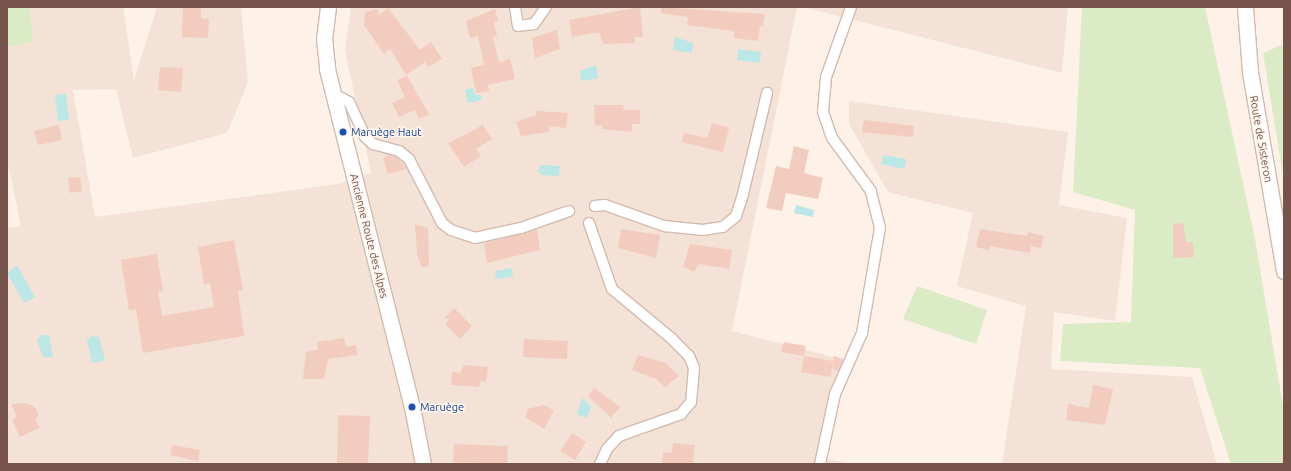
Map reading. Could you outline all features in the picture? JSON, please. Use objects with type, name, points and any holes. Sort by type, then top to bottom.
[{"type":"main road","name":"Ancienne Route des Alpes","points":[[328,7],[325,53],[332,93],[411,400],[423,464]]},
{"type":"main road","name":"Route de Sisteron","points":[[1245,7],[1250,72],[1284,271]]},
{"type":"street","points":[[515,7],[518,26],[534,24],[546,7]]},
{"type":"street","points":[[820,464],[835,394],[862,333],[880,228],[871,191],[832,138],[823,112],[826,77],[851,7]]},
{"type":"street","points":[[332,93],[349,102],[365,137],[373,144],[399,151],[409,159],[442,223],[451,230],[475,238],[569,211]]},
{"type":"street","points":[[595,206],[605,206],[664,226],[703,230],[723,227],[736,216],[743,194],[767,93]]},
{"type":"street","points":[[589,222],[612,289],[671,338],[689,356],[694,368],[691,402],[680,414],[619,436],[607,449],[600,464]]},
{"type":"shaded area","points":[[30,7],[123,7],[134,80],[157,7],[241,7],[248,82],[227,133],[133,158],[116,89],[73,90],[95,217],[338,184],[371,173],[345,50],[351,7],[797,7],[732,331],[849,361],[823,458],[851,464],[7,464],[7,228],[21,226],[7,159],[7,47],[33,42]]},
{"type":"shaded area","points":[[803,7],[1068,7],[1062,73]]},
{"type":"shaded area","points":[[849,101],[1068,132],[1059,205],[1127,218],[1115,321],[1054,312],[1051,369],[1192,377],[1217,464],[1002,464],[1026,306],[957,286],[973,213],[888,192],[849,124]]},
{"type":"green space","points":[[7,7],[30,7],[33,42],[7,47]]},
{"type":"green space","points":[[1082,7],[1205,7],[1255,239],[1284,412],[1284,464],[1231,464],[1200,368],[1060,361],[1063,324],[1131,322],[1135,210],[1073,192]]},
{"type":"green space","points":[[1284,44],[1284,181],[1263,53]]},
{"type":"green space","points":[[917,286],[987,310],[976,344],[903,319]]},
{"type":"water","points":[[675,37],[693,43],[692,53],[673,50]]},
{"type":"water","points":[[738,49],[761,52],[760,63],[737,60]]},
{"type":"water","points":[[596,65],[598,78],[581,81],[580,71]]},
{"type":"water","points":[[473,88],[475,95],[481,95],[482,100],[468,103],[465,90]]},
{"type":"water","points":[[66,94],[69,120],[58,121],[55,95]]},
{"type":"water","points":[[883,155],[906,159],[904,169],[881,164]]},
{"type":"water","points":[[542,165],[560,166],[559,176],[541,175],[538,170]]},
{"type":"water","points":[[796,205],[814,210],[813,217],[794,213]]},
{"type":"water","points":[[17,265],[35,297],[24,303],[7,273]]},
{"type":"water","points":[[512,268],[513,277],[496,279],[495,271]]},
{"type":"water","points":[[41,335],[49,335],[53,357],[43,357],[37,340]]},
{"type":"water","points":[[92,336],[99,337],[105,360],[92,363],[87,340]]},
{"type":"water","points":[[582,398],[591,406],[587,418],[577,414]]},
{"type":"building","points":[[183,7],[201,7],[201,18],[209,19],[208,38],[182,37]]},
{"type":"building","points":[[640,7],[643,37],[634,37],[635,43],[603,44],[599,32],[572,37],[569,20]]},
{"type":"building","points":[[661,7],[765,14],[763,26],[760,26],[758,41],[734,38],[734,31],[687,25],[688,17],[661,13]]},
{"type":"building","points":[[388,8],[420,50],[431,42],[442,59],[428,67],[425,62],[406,75],[390,49],[384,54],[364,25],[365,12],[378,9],[379,15]]},
{"type":"building","points":[[495,9],[498,21],[494,22],[497,36],[493,37],[499,62],[510,59],[515,79],[488,85],[489,91],[476,93],[471,68],[484,65],[478,36],[470,38],[466,21]]},
{"type":"building","points":[[557,30],[560,49],[535,58],[532,38]]},
{"type":"building","points":[[160,67],[183,68],[181,92],[158,90]]},
{"type":"building","points":[[407,76],[429,114],[419,119],[415,110],[399,117],[392,103],[405,97],[397,80]]},
{"type":"building","points":[[594,105],[623,105],[624,110],[640,110],[640,124],[632,124],[632,132],[602,129],[602,125],[595,126]]},
{"type":"building","points":[[536,111],[568,113],[566,128],[549,126],[549,132],[521,136],[516,122],[536,115]]},
{"type":"building","points":[[864,120],[914,126],[913,137],[862,132]]},
{"type":"building","points":[[712,123],[729,128],[723,152],[682,142],[684,133],[707,138]]},
{"type":"building","points":[[59,125],[62,140],[38,145],[34,131]]},
{"type":"building","points":[[483,125],[492,139],[476,149],[481,156],[464,167],[448,143]]},
{"type":"building","points":[[794,146],[809,150],[804,173],[823,178],[818,199],[786,193],[782,211],[766,208],[776,166],[789,169]]},
{"type":"building","points":[[389,155],[396,157],[407,169],[388,174],[383,158]]},
{"type":"building","points":[[80,177],[82,191],[70,193],[68,178]]},
{"type":"building","points":[[1183,223],[1186,242],[1193,242],[1194,257],[1173,258],[1173,224]]},
{"type":"building","points":[[415,224],[428,228],[429,266],[422,267],[417,254]]},
{"type":"building","points":[[621,229],[660,235],[656,258],[618,248]]},
{"type":"building","points":[[980,229],[1027,236],[1028,232],[1044,236],[1041,248],[1031,246],[1030,253],[990,246],[989,250],[976,247]]},
{"type":"building","points":[[537,230],[540,250],[487,263],[484,243]]},
{"type":"building","points":[[234,240],[243,290],[238,291],[244,336],[143,353],[136,309],[129,310],[121,260],[157,254],[163,291],[158,292],[162,316],[214,307],[210,283],[204,284],[198,247]]},
{"type":"building","points":[[690,244],[732,250],[729,269],[699,264],[694,272],[683,267]]},
{"type":"building","points":[[454,308],[472,326],[460,339],[445,324],[449,320],[445,317]]},
{"type":"building","points":[[344,338],[346,347],[356,345],[357,355],[328,359],[324,379],[303,379],[306,352],[318,350],[317,342]]},
{"type":"building","points":[[524,339],[568,341],[567,359],[523,357]]},
{"type":"building","points":[[784,342],[806,346],[804,356],[781,352]]},
{"type":"building","points":[[638,355],[666,363],[679,376],[665,387],[656,379],[632,370]]},
{"type":"building","points":[[804,356],[833,361],[831,377],[801,372]]},
{"type":"building","points":[[834,356],[843,359],[838,371],[832,368]]},
{"type":"building","points":[[464,365],[488,367],[486,382],[480,381],[479,387],[451,385],[452,372],[460,373]]},
{"type":"building","points":[[1093,385],[1113,389],[1105,425],[1066,420],[1068,404],[1089,408]]},
{"type":"building","points":[[594,388],[620,407],[611,418],[588,396]]},
{"type":"building","points":[[27,403],[35,407],[39,416],[35,418],[39,428],[20,437],[12,420],[17,417],[11,404]]},
{"type":"building","points":[[543,405],[554,410],[544,429],[525,417],[528,409]]},
{"type":"building","points":[[338,415],[370,416],[368,464],[337,464]]},
{"type":"building","points":[[572,433],[586,442],[575,460],[560,451]]},
{"type":"building","points":[[673,443],[695,445],[693,464],[662,464],[663,452],[672,453]]},
{"type":"building","points":[[454,444],[508,446],[507,464],[453,462]]},
{"type":"building","points":[[172,445],[200,450],[198,461],[170,455]]},
{"type":"place","name":"Maruège Haut","points":[[343,132]]},
{"type":"place","name":"Maruège","points":[[412,407]]}]
